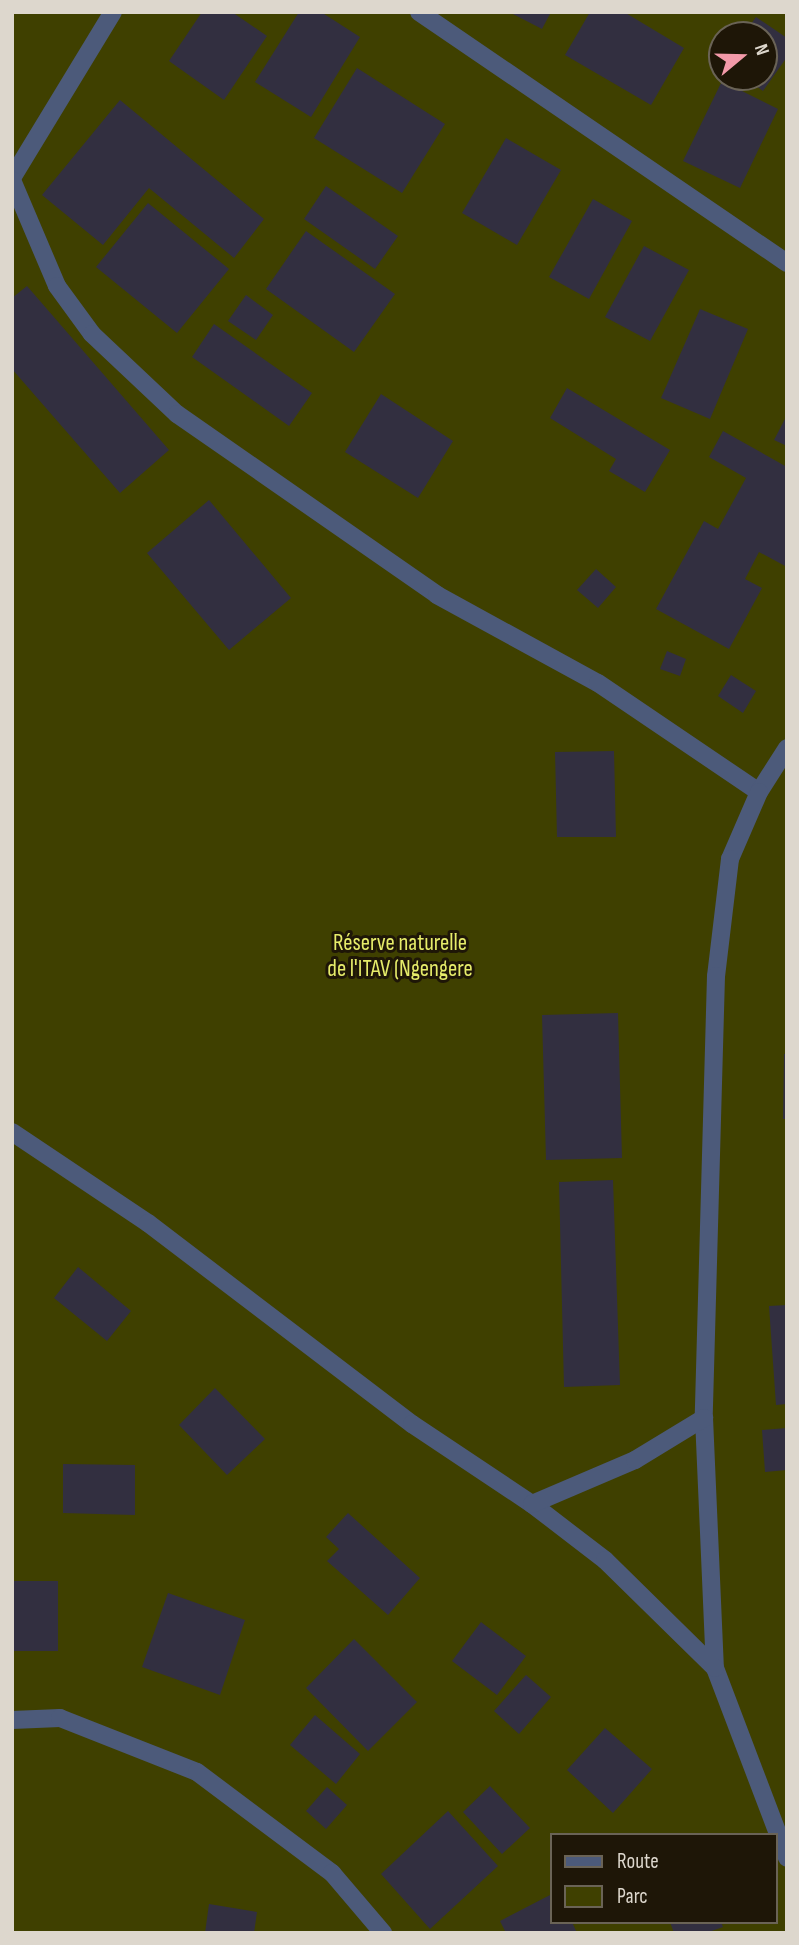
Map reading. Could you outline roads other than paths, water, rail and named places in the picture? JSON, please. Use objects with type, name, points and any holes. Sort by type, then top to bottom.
[{"type":"street","points":[[113,12],[12,179],[57,286],[92,334],[177,414],[437,595],[598,683],[759,792]]},
{"type":"street","points":[[419,12],[787,262]]},
{"type":"street","points":[[778,1833],[715,1668],[704,1418],[716,976],[730,859],[759,792],[787,748]]},
{"type":"street","points":[[12,1132],[148,1223],[412,1424],[532,1504],[605,1560],[715,1668]]},
{"type":"street","points":[[532,1504],[635,1460],[704,1418]]},
{"type":"street","points":[[12,1720],[60,1718],[197,1772],[332,1873],[383,1933]]},
{"type":"street","points":[[778,1834],[787,1858]]},
{"type":"park label","name":"Réserve naturelle de l'ITAV (Ngengere","points":[[400,956]]}]
